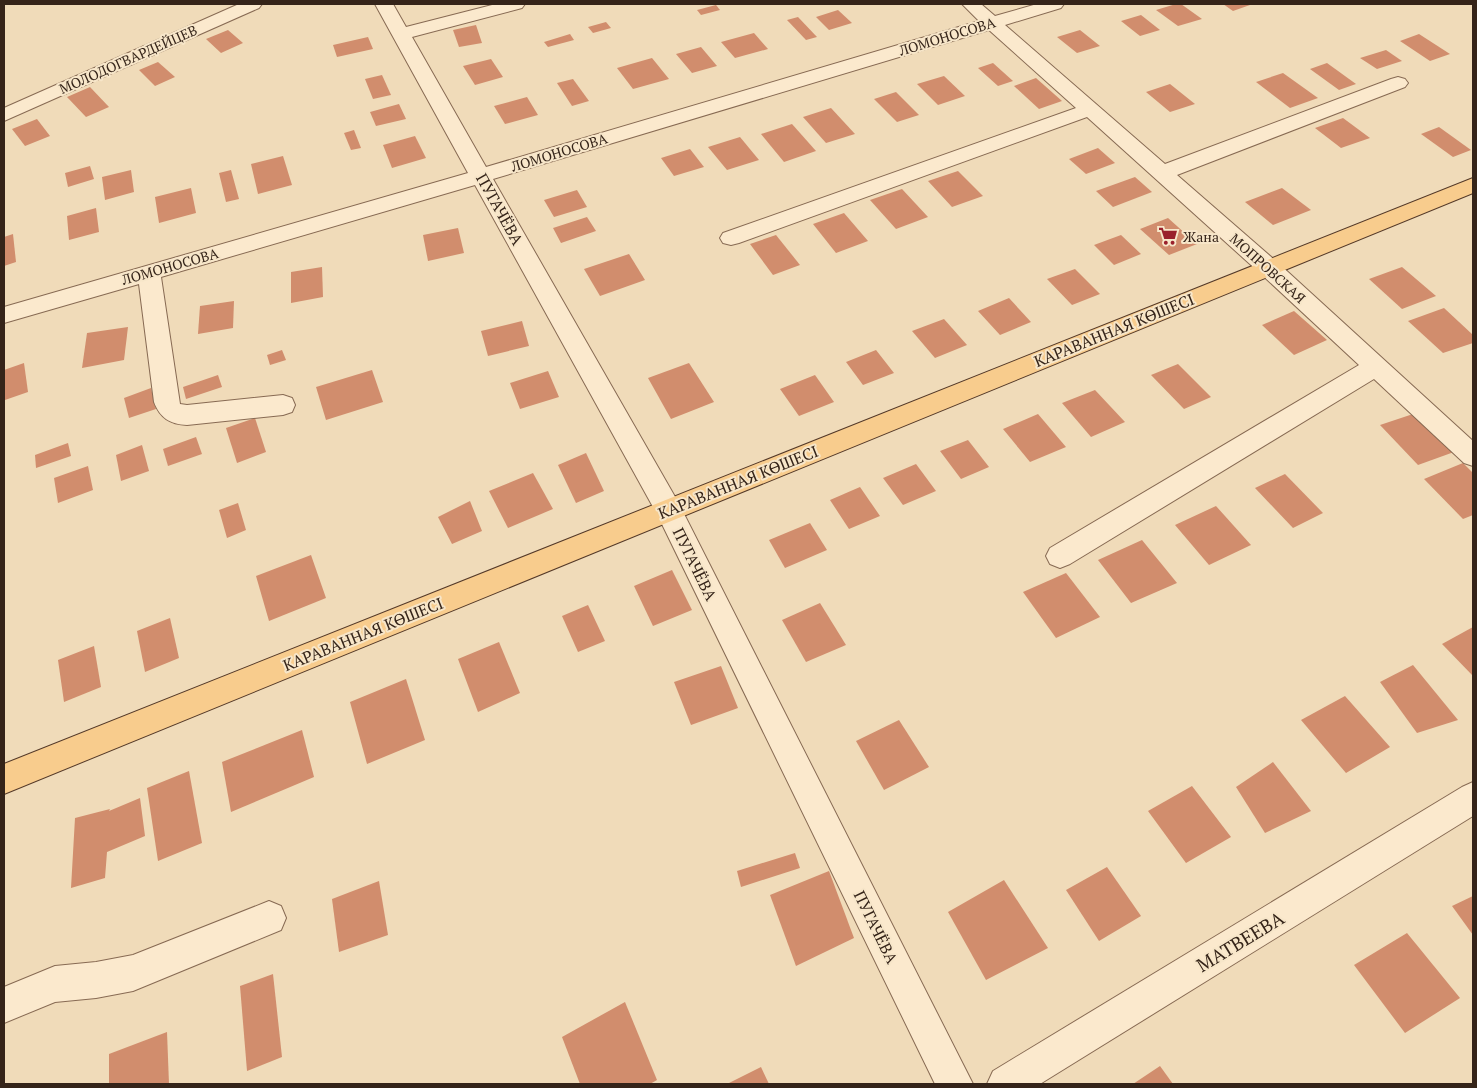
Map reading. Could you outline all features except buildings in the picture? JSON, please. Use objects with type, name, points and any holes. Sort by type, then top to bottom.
[{"type":"main road","name":"КАРАВАННАЯ КӨШЕСІ","points":[[4,779],[1473,185]]},
{"type":"street","name":"МОЛОДОГВАРДЕЙЦЕВ","points":[[4,115],[253,4]]},
{"type":"street","name":"ПУГАЧЁВА","points":[[384,4],[668,510],[954,1084]]},
{"type":"street","points":[[401,34],[516,4]]},
{"type":"street","name":"МОПРОВСКАЯ","points":[[971,4],[1269,268],[1473,456]]},
{"type":"street","name":"ЛОМОНОСОВА","points":[[4,315],[481,176],[1055,4]]},
{"type":"street","points":[[1162,173],[1398,83]]},
{"type":"street","points":[[731,238],[1091,109]]},
{"type":"street","points":[[149,273],[166,402],[169,411],[176,415],[194,415],[283,405]]},
{"type":"street","points":[[1060,556],[1376,366]]},
{"type":"street","name":"МАТВЕЕВА","points":[[1006,1084],[1473,798]]},
{"type":"street","points":[[4,1005],[55,984],[96,980],[133,973],[269,918]]},
{"type":"place","name":"Жана","points":[[1168,236]]}]
